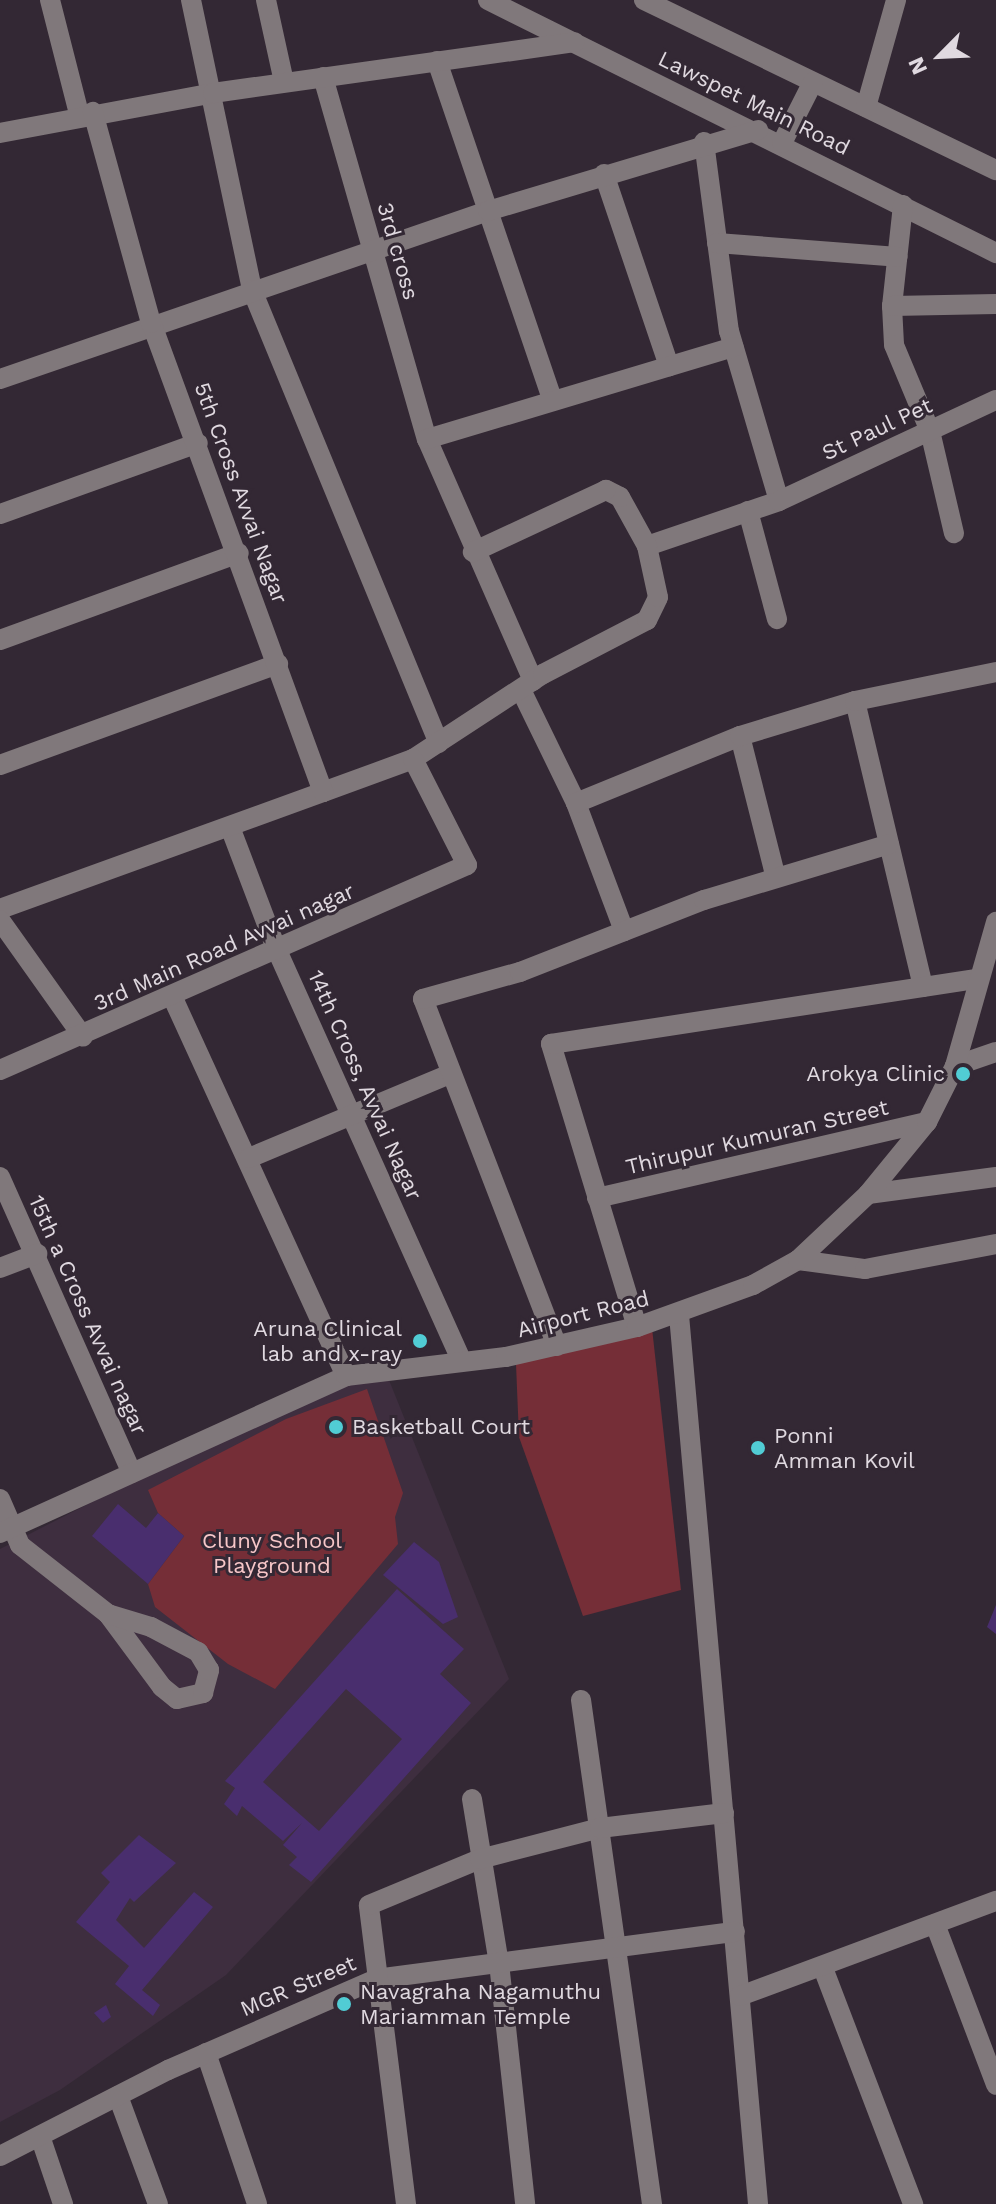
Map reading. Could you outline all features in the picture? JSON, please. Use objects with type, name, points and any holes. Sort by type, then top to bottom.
[{"type":"street","name":"5th Cross Avvai Nagar","points":[[50,0],[151,323],[239,553],[323,792]]},
{"type":"street","points":[[191,0],[252,290],[439,743]]},
{"type":"street","points":[[266,0],[284,82]]},
{"type":"street","name":"Lawspet Main Road","points":[[488,0],[758,130],[996,253]]},
{"type":"street","points":[[644,0],[996,170]]},
{"type":"street","points":[[866,107],[896,0]]},
{"type":"street","points":[[0,133],[86,113],[574,42]]},
{"type":"street","points":[[437,61],[553,401]]},
{"type":"street","name":"3rd cross","points":[[323,77],[427,439],[576,803],[624,931]]},
{"type":"street","points":[[782,143],[813,82]]},
{"type":"street","points":[[0,379],[151,323],[488,211],[704,142],[758,130]]},
{"type":"street","points":[[704,142],[734,347],[779,501]]},
{"type":"street","points":[[604,174],[669,366]]},
{"type":"street","points":[[903,205],[892,306],[894,345],[930,431],[954,533]]},
{"type":"street","points":[[717,243],[897,257]]},
{"type":"street","points":[[892,306],[996,304]]},
{"type":"street","points":[[427,439],[734,347]]},
{"type":"street","name":"St Paul Pet","points":[[647,546],[779,501],[996,400]]},
{"type":"street","points":[[0,514],[198,443]]},
{"type":"street","points":[[0,909],[413,759],[527,685],[647,620],[658,597],[647,546],[620,497],[606,490],[473,552]]},
{"type":"street","points":[[748,511],[777,619]]},
{"type":"street","points":[[0,640],[239,553]]},
{"type":"street","points":[[0,765],[278,664]]},
{"type":"street","points":[[576,803],[740,736],[855,701],[996,672]]},
{"type":"street","points":[[855,701],[923,987]]},
{"type":"street","points":[[740,736],[776,878]]},
{"type":"street","name":"3rd Main Road Avvai nagar","points":[[0,1070],[83,1037],[467,865],[413,759]]},
{"type":"street","name":"14th Cross, Avvai Nagar","points":[[230,827],[276,948],[462,1361]]},
{"type":"street","points":[[557,1346],[423,999],[520,972],[624,931],[776,878],[889,844]]},
{"type":"street","points":[[0,920],[83,1037]]},
{"type":"street","name":"Airport Road","points":[[7,1530],[346,1376],[557,1346],[637,1327],[679,1315],[798,1260],[868,1194],[927,1122],[955,1066],[996,922]]},
{"type":"street","points":[[637,1327],[551,1044],[978,979]]},
{"type":"street","points":[[172,996],[249,1158],[346,1376]]},
{"type":"street","points":[[955,1066],[996,1052]]},
{"type":"street","points":[[249,1158],[450,1074]]},
{"type":"street","name":"Thirupur Kumuran Street","points":[[597,1198],[927,1122]]},
{"type":"street","name":"15th a Cross Avvai nagar","points":[[0,1177],[37,1254],[132,1473]]},
{"type":"street","points":[[868,1194],[996,1177]]},
{"type":"street","points":[[798,1260],[865,1269],[996,1244]]},
{"type":"street","points":[[0,1268],[37,1254]]},
{"type":"street","points":[[679,1315],[758,2204]]},
{"type":"street","points":[[0,1499],[7,1530],[20,1545],[108,1614],[177,1699],[203,1693],[209,1670],[198,1652],[151,1627],[108,1614]]},
{"type":"street","points":[[581,1700],[652,2204]]},
{"type":"street","points":[[472,1799],[499,1963],[525,2204]]},
{"type":"street","points":[[406,2204],[369,1905],[480,1859],[600,1828],[724,1813]]},
{"type":"street","points":[[740,1996],[823,1968],[996,1901]]},
{"type":"street","points":[[935,1924],[996,2085]]},
{"type":"street","name":"MGR Street","points":[[0,2156],[206,2053],[376,1979],[735,1932]]},
{"type":"street","points":[[823,1968],[913,2204]]},
{"type":"street","points":[[206,2053],[257,2204]]},
{"type":"street","points":[[118,2096],[158,2204]]},
{"type":"street","points":[[40,2136],[63,2204]]},
{"type":"shaded area","points":[[385,1370],[509,1679],[226,1975],[60,2090],[0,2122],[0,1549],[194,1450]]},
{"type":"green space","points":[[652,1328],[681,1590],[583,1616],[519,1437],[516,1364]]},
{"type":"green space","name":"Cluny School Playground","points":[[367,1389],[403,1493],[395,1517],[398,1544],[275,1689],[228,1664],[155,1607],[148,1584],[184,1536],[158,1513],[148,1490],[286,1419]]},
{"type":"building","points":[[118,1504],[146,1528],[158,1513],[184,1536],[148,1584],[92,1536]]},
{"type":"building","points":[[414,1542],[439,1562],[458,1617],[443,1624],[383,1575]]},
{"type":"building","points":[[397,1589],[464,1649],[440,1674],[471,1703],[311,1882],[289,1865],[297,1857],[283,1845],[302,1823],[283,1841],[242,1806],[237,1816],[224,1804],[235,1788],[225,1781]],"holes":[[[346,1689],[402,1739],[319,1831],[263,1782]]]},
{"type":"building","points":[[996,1605],[996,1634],[987,1627]]},
{"type":"building","points":[[139,1835],[176,1863],[134,1902],[130,1898],[116,1920],[144,1948],[194,1892],[213,1907],[142,1990],[160,2005],[153,2016],[115,1984],[129,1966],[76,1922],[110,1882],[101,1873]]},
{"type":"building","points":[[106,2005],[111,2017],[103,2023],[94,2013]]},
{"type":"place","name":"Arokya Clinic","points":[[963,1074]]},
{"type":"place","name":"Aruna Clinical lab and x-ray","points":[[420,1341]]},
{"type":"place","name":"Basketball Court","points":[[336,1427]]},
{"type":"place","name":"Ponni Amman Kovil","points":[[758,1448]]},
{"type":"place","name":"Navagraha Nagamuthu Mariamman Temple","points":[[344,2004]]}]
